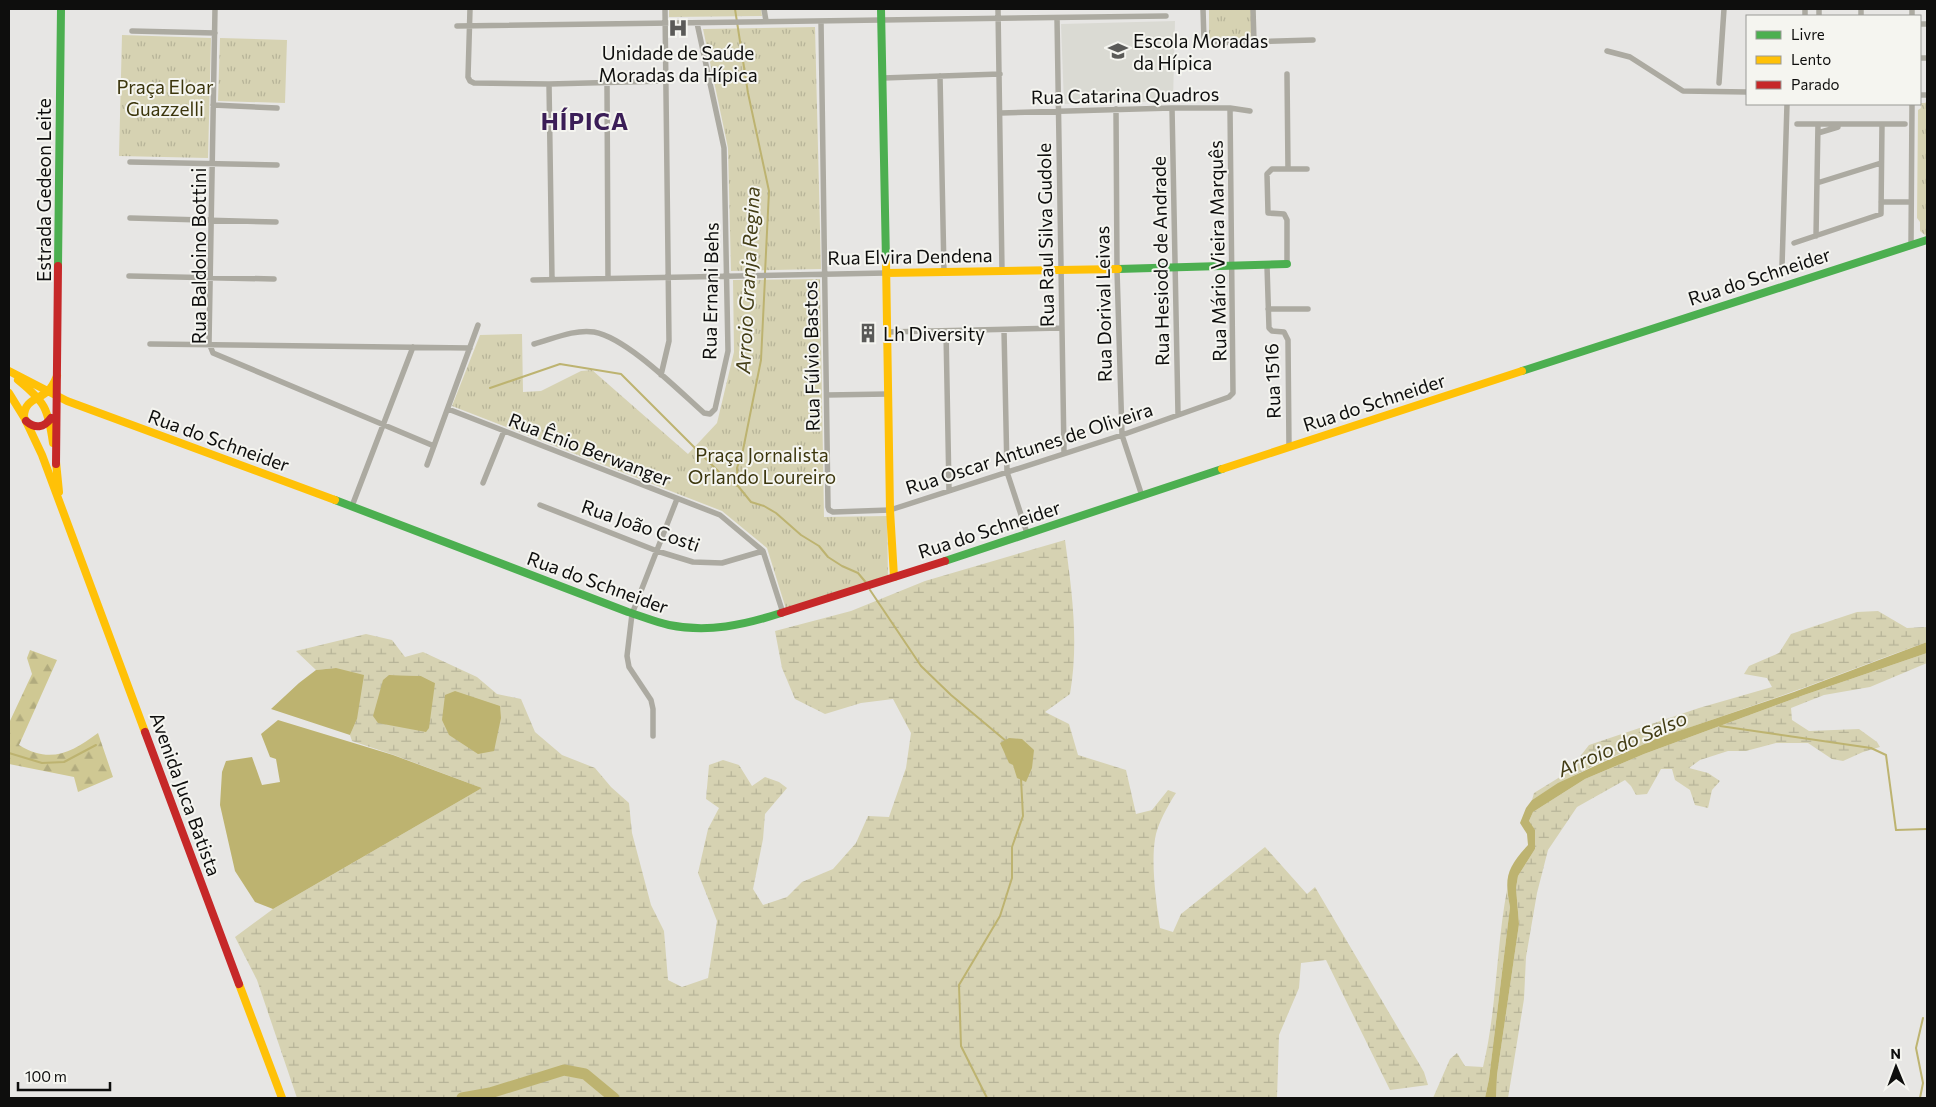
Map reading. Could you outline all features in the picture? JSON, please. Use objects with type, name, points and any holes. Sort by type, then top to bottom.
[{"type":"street","name":"Estrada Gedeon Leite","points":[[57,408],[61,9]]},
{"type":"street","name":"Rua Baldoino Bottini","points":[[215,9],[209,343],[213,353],[434,446]]},
{"type":"street","points":[[470,9],[468,77],[474,83],[549,84],[666,81]]},
{"type":"street","points":[[661,374],[669,341],[665,9]]},
{"type":"street","points":[[764,9],[766,21]]},
{"type":"street","points":[[881,9],[890,510],[894,577]]},
{"type":"street","points":[[998,9],[1002,271]]},
{"type":"street","points":[[1202,9],[1204,41],[1208,43],[1313,40]]},
{"type":"street","points":[[1253,9],[1254,42]]},
{"type":"street","points":[[1719,83],[1724,9]]},
{"type":"street","points":[[457,26],[1057,18],[1144,12],[1166,16]]},
{"type":"street","name":"Rua Raul Silva Gudole","points":[[1057,18],[1064,452]]},
{"type":"street","name":"Rua Fúlvio Bastos","points":[[821,21],[829,510]]},
{"type":"street","name":"Rua Ernani Behs","points":[[534,344],[576,332],[594,332],[616,339],[661,374],[704,413],[710,414],[715,409],[728,351],[724,148],[696,23]]},
{"type":"street","points":[[132,31],[215,33]]},
{"type":"street","points":[[1607,51],[1630,57],[1684,90],[1746,92]]},
{"type":"street","points":[[883,78],[1000,74]]},
{"type":"street","points":[[1287,74],[1288,169]]},
{"type":"street","points":[[940,76],[944,272]]},
{"type":"street","points":[[607,83],[608,278]]},
{"type":"street","points":[[549,84],[552,279]]},
{"type":"street","points":[[213,105],[277,108]]},
{"type":"street","points":[[1782,266],[1787,105]]},
{"type":"street","points":[[1911,245],[1912,105]]},
{"type":"street","name":"Rua Catarina Quadros","points":[[1001,113],[1172,108],[1230,108],[1250,111]]},
{"type":"street","name":"Rua Hesiodo de Andrade","points":[[1172,108],[1178,414]]},
{"type":"street","name":"Rua Mário Vieira Marquês","points":[[1230,108],[1234,393]]},
{"type":"street","name":"Rua Dorival Leivas","points":[[1116,109],[1117,270],[1122,434],[1142,496]]},
{"type":"street","points":[[1797,124],[1905,124]]},
{"type":"street","points":[[1816,236],[1818,124]]},
{"type":"street","points":[[1818,133],[1838,127],[1838,124]]},
{"type":"street","points":[[1794,243],[1881,214],[1882,124]]},
{"type":"street","points":[[130,162],[212,162],[277,165]]},
{"type":"street","points":[[1817,183],[1881,163]]},
{"type":"street","points":[[1288,264],[1286,216],[1284,214],[1268,213],[1267,174],[1272,169],[1307,168]]},
{"type":"street","points":[[1881,202],[1911,202]]},
{"type":"street","points":[[130,218],[276,222]]},
{"type":"street","name":"Rua do Schneider","points":[[48,391],[67,401],[352,506],[632,614],[669,625],[724,628],[753,622],[869,587],[894,577],[1289,447],[1927,240]]},
{"type":"street","name":"Rua Elvira Dendena","points":[[533,280],[1117,270],[1288,264]]},
{"type":"street","name":"Rua 1516","points":[[1267,266],[1270,328],[1272,331],[1284,332],[1288,340],[1289,447]]},
{"type":"street","points":[[129,276],[274,278]]},
{"type":"street","points":[[1268,309],[1308,309]]},
{"type":"street","points":[[427,465],[478,325]]},
{"type":"street","points":[[887,332],[1061,328]]},
{"type":"street","points":[[1004,330],[1006,472],[1027,534]]},
{"type":"street","points":[[946,331],[949,490]]},
{"type":"street","points":[[150,344],[209,343],[470,348]]},
{"type":"street","points":[[352,506],[414,347]]},
{"type":"street","name":"Avenida Juca Batista","points":[[9,371],[48,391]]},
{"type":"street","name":"Avenida Juca Batista","points":[[9,371],[39,396],[48,411],[60,502]]},
{"type":"street","name":"Estrada Gedeon Leite","points":[[48,391],[55,382],[58,372]]},
{"type":"street","points":[[48,391],[25,407],[25,419],[34,427],[43,426],[49,421],[61,402],[67,401]]},
{"type":"street","name":"Avenida Juca Batista","points":[[9,393],[25,419],[60,502],[282,1098]]},
{"type":"street","name":"Rua Oscar Antunes de Oliveira","points":[[829,510],[833,512],[890,510],[1122,434],[1229,397],[1234,393]]},
{"type":"street","points":[[827,395],[888,394]]},
{"type":"street","name":"Avenida Juca Batista","points":[[56,464],[57,408]]},
{"type":"street","name":"Rua Ênio Berwanger","points":[[448,409],[720,515],[763,551]]},
{"type":"street","points":[[483,483],[504,431]]},
{"type":"street","points":[[653,736],[651,700],[629,667],[627,656],[632,614],[676,498]]},
{"type":"street","name":"Rua João Costi","points":[[540,505],[656,551],[693,562],[722,563],[763,551]]},
{"type":"street","points":[[763,551],[783,613]]},
{"type":"shaded area","name":"Escola Moradas da Hípica","points":[[1175,21],[1173,101],[1064,104],[1061,24]]},
{"type":"shaded area","points":[[1927,642],[1927,653],[1804,695],[1644,754],[1585,779],[1533,812],[1529,821],[1535,830],[1535,849],[1518,876],[1516,888],[1519,924],[1497,1075],[1496,1098],[1485,1098],[1489,1079],[1510,907],[1507,888],[1509,873],[1515,860],[1528,845],[1527,834],[1520,823],[1526,808],[1532,800],[1558,783],[1658,738],[1794,692]]},
{"type":"shaded area","points":[[336,668],[364,675],[357,719],[350,735],[271,709],[316,670]]},
{"type":"shaded area","points":[[389,675],[421,676],[435,683],[429,728],[426,732],[378,723],[373,716],[383,680]]},
{"type":"shaded area","points":[[455,691],[500,706],[501,718],[494,751],[478,754],[449,735],[442,720],[445,695]]},
{"type":"shaded area","points":[[278,720],[393,755],[482,788],[273,909],[255,902],[235,871],[220,805],[222,772],[226,761],[252,757],[262,785],[280,782],[276,759],[270,757],[261,734]]},
{"type":"shaded area","points":[[1009,738],[1022,739],[1034,750],[1032,768],[1026,782],[1017,778],[1013,765],[1009,763],[1000,743]]},
{"type":"green space","points":[[669,9],[761,9],[762,16],[669,17]]},
{"type":"green space","points":[[1209,9],[1251,9],[1252,39],[1209,39]]},
{"type":"green space","points":[[815,27],[821,269],[731,271],[728,148],[703,29]]},
{"type":"green space","name":"Praça Eloar Guazzelli","points":[[122,35],[211,38],[208,158],[119,156]]},
{"type":"green space","points":[[220,38],[287,40],[285,103],[218,101]]},
{"type":"green space","points":[[1927,101],[1926,236],[1920,231],[1920,222],[1917,218],[1918,110],[1921,108],[1921,103]]},
{"type":"green space","name":"Praça Jornalista Orlando Loureiro","points":[[820,279],[824,517],[887,516],[888,577],[786,609],[767,548],[722,511],[452,406],[480,335],[522,334],[523,392],[541,391],[581,371],[592,370],[688,454],[717,423],[734,352],[733,280]]},
{"type":"green space","points":[[1065,540],[1074,617],[1073,675],[1070,694],[1045,712],[1069,724],[1078,755],[1126,770],[1136,814],[1152,810],[1168,790],[1176,793],[1160,821],[1155,839],[1154,871],[1160,928],[1173,932],[1181,914],[1265,847],[1307,894],[1315,887],[1424,1072],[1428,1085],[1390,1090],[1326,960],[1301,963],[1299,988],[1279,1035],[1277,1098],[297,1098],[257,980],[235,937],[273,909],[482,788],[352,741],[350,735],[357,719],[336,668],[316,670],[296,651],[366,634],[392,640],[405,657],[423,652],[477,677],[497,694],[521,699],[535,732],[562,755],[595,768],[611,787],[629,803],[632,833],[651,905],[664,931],[668,980],[682,987],[708,978],[717,921],[698,873],[708,829],[719,808],[706,799],[709,765],[723,760],[739,765],[752,786],[765,777],[779,782],[787,788],[765,814],[763,839],[753,889],[763,905],[787,897],[802,882],[833,869],[856,843],[868,816],[889,817],[906,768],[911,733],[893,699],[861,703],[825,714],[795,699],[782,668],[775,631],[851,611],[925,581]],"holes":[[[389,675],[421,676],[435,683]]]},
{"type":"green space","points":[[1878,611],[1907,628],[1927,627],[1927,642],[1616,755],[1559,783],[1532,800],[1534,793],[1568,772],[1589,745],[1699,708],[1772,687],[1767,678],[1744,674],[1749,666],[1779,653],[1791,634],[1857,612]]},
{"type":"green space","points":[[30,650],[57,660],[19,745],[41,754],[60,754],[79,746],[98,733],[113,777],[78,792],[74,777],[9,764],[9,723],[32,674],[27,658]]},
{"type":"green space","points":[[1927,653],[1927,663],[1870,687],[1824,695],[1791,708],[1792,720],[1809,731],[1859,729],[1877,742],[1880,747],[1843,761],[1832,759],[1808,743],[1776,743],[1746,751],[1728,751],[1700,760],[1689,768],[1708,773],[1720,781],[1712,790],[1708,808],[1695,805],[1690,790],[1675,780],[1672,769],[1661,769],[1647,794],[1636,795],[1625,780],[1577,807],[1548,850],[1537,893],[1526,957],[1524,999],[1508,1098],[1496,1098],[1497,1075],[1519,924],[1516,888],[1518,876],[1535,849],[1529,821],[1533,812],[1585,779],[1644,754],[1804,695]]},
{"type":"green space","points":[[1507,890],[1510,907],[1489,1079],[1485,1098],[1433,1098],[1450,1059],[1457,1053],[1465,1066],[1483,1067],[1491,1023]]},
{"type":"waterway","name":"Arroio Granja Regina","points":[[735,9],[748,93],[769,191],[765,273]]},
{"type":"waterway","name":"Arroio Granja Regina","points":[[765,278],[761,360],[743,450],[737,468],[738,486],[751,502],[764,506],[776,513],[801,535],[819,546],[828,557],[858,573],[868,585]]},
{"type":"waterway","points":[[490,388],[560,364],[621,374],[727,480],[737,486]]},
{"type":"waterway","name":"Arroio Granja Regina","points":[[870,590],[921,666],[951,695],[1006,741]]},
{"type":"waterway","points":[[1720,726],[1871,748],[1886,755],[1896,830],[1927,829]]},
{"type":"waterway","points":[[9,753],[42,763],[64,762],[96,745]]},
{"type":"waterway","name":"Arroio Granja Regina","points":[[987,1098],[961,1046],[959,985],[1000,916],[1012,878],[1012,847],[1023,816],[1021,779]]},
{"type":"waterway","points":[[1920,1098],[1923,1083],[1916,1048],[1923,1018]]},
{"type":"waterway","name":"Arroio do Salso","points":[[462,1098],[490,1093],[564,1070],[585,1074],[614,1098]]},
{"type":"traffic: fast","points":[[58,266],[61,9]]},
{"type":"traffic: fast","points":[[881,9],[886,261]]},
{"type":"traffic: fast","points":[[1522,371],[1927,240]]},
{"type":"traffic: fast","points":[[1118,269],[1287,264]]},
{"type":"traffic: fast","points":[[945,561],[1222,469]]},
{"type":"traffic: fast","points":[[335,500],[664,624],[712,628],[740,624],[781,613]]},
{"type":"traffic: slow","points":[[886,261],[890,510],[894,577]]},
{"type":"traffic: slow","points":[[886,273],[1118,269]]},
{"type":"traffic: slow","points":[[9,371],[67,401],[335,500]]},
{"type":"traffic: slow","points":[[1222,469],[1522,371]]},
{"type":"traffic: slow","points":[[24,417],[26,407],[48,391],[57,376]]},
{"type":"traffic: slow","points":[[18,380],[40,400],[44,407],[53,443]]},
{"type":"traffic: slow","points":[[9,393],[25,419],[42,455],[145,732]]},
{"type":"traffic: slow","points":[[56,462],[59,492]]},
{"type":"traffic: slow","points":[[239,984],[282,1098]]},
{"type":"traffic: jam","points":[[56,464],[58,266]]},
{"type":"traffic: jam","points":[[26,421],[39,426],[45,424],[51,418]]},
{"type":"traffic: jam","points":[[781,613],[945,561]]},
{"type":"traffic: jam","points":[[145,732],[239,984]]},
{"type":"place","name":"Unidade de Saúde Moradas da Hípica","points":[[678,28]]},
{"type":"place","name":"Escola Moradas da Hípica","points":[[1118,51]]},
{"type":"place","name":"Lh Diversity","points":[[868,333]]},
{"type":"district","name":"HÍPICA","points":[[585,120]]}]
